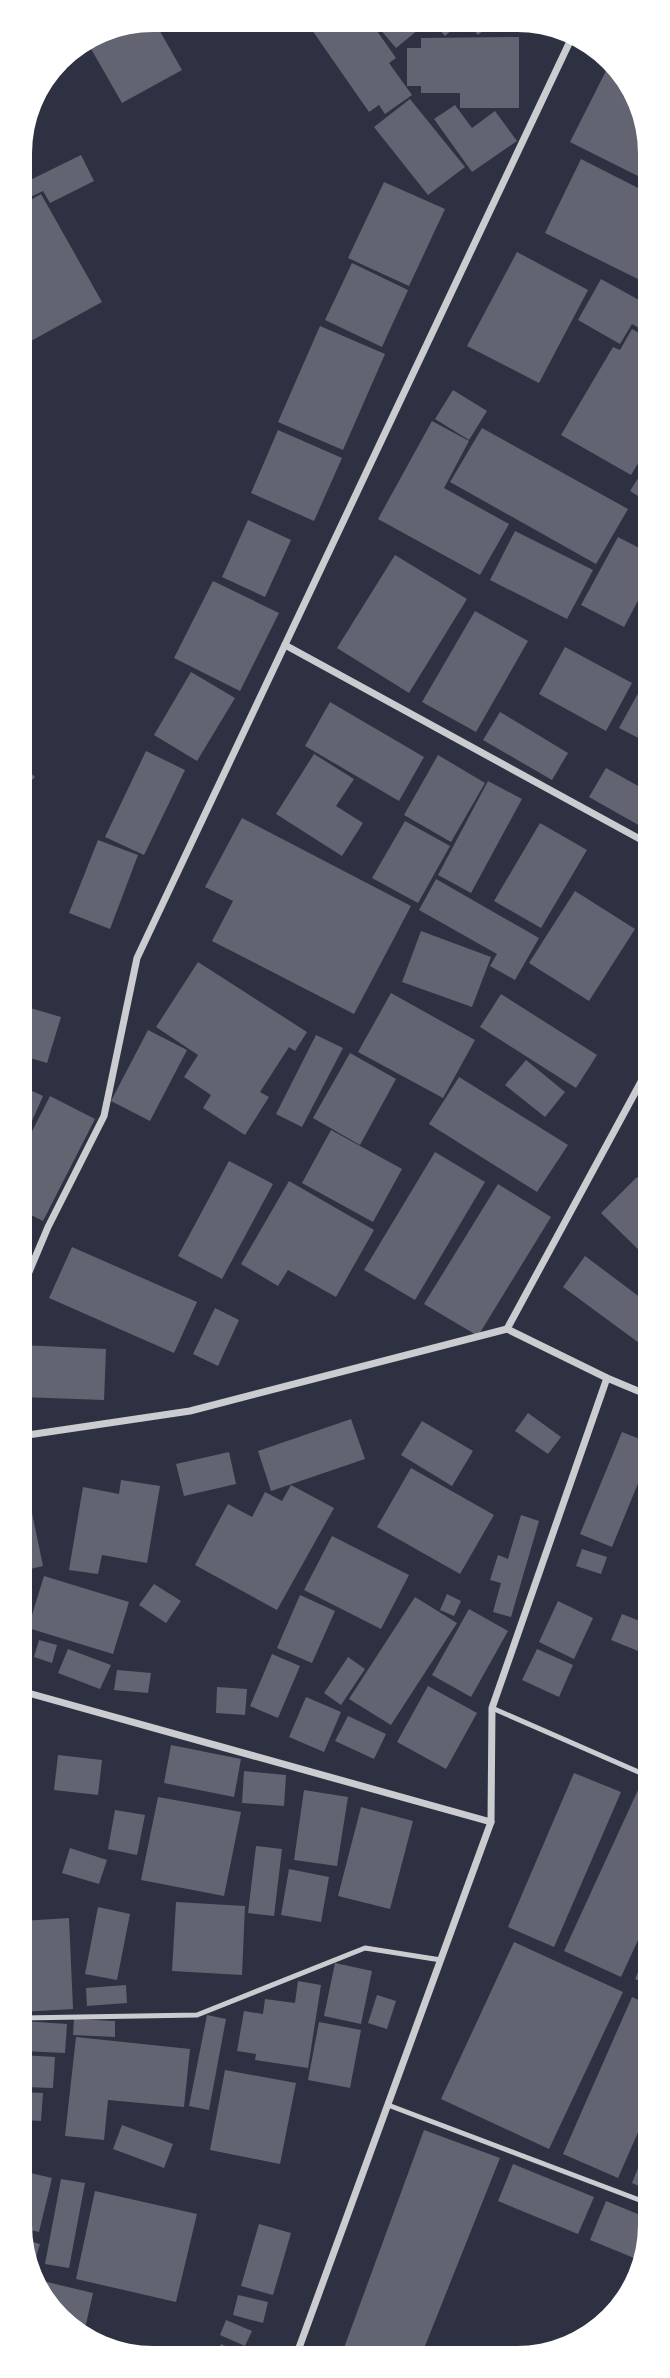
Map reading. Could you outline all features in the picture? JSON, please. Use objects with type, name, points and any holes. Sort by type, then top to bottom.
[{"type":"street","points":[[32,1266],[48,1227],[104,1116],[137,958],[569,43]]},
{"type":"street","points":[[285,645],[638,838]]},
{"type":"street","points":[[507,1329],[638,1087]]},
{"type":"street","points":[[32,1434],[190,1411],[507,1329],[638,1391]]},
{"type":"street","points":[[300,2346],[491,1822],[492,1708],[607,1378]]},
{"type":"street","points":[[32,1694],[491,1822]]},
{"type":"lane","points":[[492,1708],[638,1772]]},
{"type":"lane","points":[[32,2018],[197,2015],[365,1948],[441,1960]]},
{"type":"lane","points":[[388,2105],[638,2199]]},
{"type":"building","points":[[160,32],[182,70],[122,103],[91,49],[114,38]]},
{"type":"building","points":[[313,32],[378,32],[396,58],[389,63],[412,95],[385,114],[379,105],[369,112]]},
{"type":"building","points":[[382,32],[416,32],[396,48]]},
{"type":"building","points":[[519,37],[519,108],[460,108],[460,93],[421,93],[421,86],[407,86],[407,48],[421,48],[421,38]]},
{"type":"building","points":[[606,71],[622,92],[632,114],[636,129],[638,176],[570,142]]},
{"type":"building","points":[[410,99],[465,167],[428,195],[374,127]]},
{"type":"building","points":[[455,105],[472,128],[495,111],[517,141],[472,172],[434,119]]},
{"type":"building","points":[[81,155],[94,181],[50,203],[43,191],[32,196],[32,179]]},
{"type":"building","points":[[581,159],[638,188],[638,279],[545,233]]},
{"type":"building","points":[[384,182],[445,209],[409,286],[348,258]]},
{"type":"building","points":[[41,194],[102,302],[32,340],[32,199]]},
{"type":"building","points":[[517,252],[588,290],[539,383],[467,346]]},
{"type":"building","points":[[352,263],[408,290],[382,347],[325,320]]},
{"type":"building","points":[[601,279],[638,299],[638,327],[632,324],[620,344],[578,320]]},
{"type":"building","points":[[320,326],[385,354],[343,450],[278,422]]},
{"type":"building","points":[[632,329],[638,332],[638,463],[631,475],[561,435],[613,347],[620,350]]},
{"type":"building","points":[[453,390],[487,411],[469,440],[435,419]]},
{"type":"building","points":[[432,421],[469,441],[444,488],[509,524],[480,575],[378,519]]},
{"type":"building","points":[[482,428],[628,509],[596,564],[450,482]]},
{"type":"building","points":[[278,430],[342,458],[314,521],[251,493]]},
{"type":"building","points":[[638,478],[638,496],[630,491]]},
{"type":"building","points":[[248,520],[291,540],[265,597],[222,577]]},
{"type":"building","points":[[515,531],[593,570],[567,619],[490,580]]},
{"type":"building","points":[[618,537],[638,547],[638,601],[624,627],[581,605]]},
{"type":"building","points":[[395,555],[467,599],[409,693],[337,648]]},
{"type":"building","points":[[213,581],[279,613],[240,691],[174,658]]},
{"type":"building","points":[[475,611],[528,641],[476,732],[422,702]]},
{"type":"building","points":[[565,647],[632,683],[606,731],[539,694]]},
{"type":"building","points":[[191,672],[235,698],[197,761],[154,735]]},
{"type":"building","points":[[638,693],[638,738],[619,728]]},
{"type":"building","points":[[330,702],[424,757],[399,801],[305,746]]},
{"type":"building","points":[[500,712],[568,753],[552,780],[483,740]]},
{"type":"building","points":[[146,751],[185,770],[144,855],[105,837]]},
{"type":"building","points":[[314,754],[354,779],[336,806],[363,823],[342,856],[276,814]]},
{"type":"building","points":[[438,755],[485,783],[451,842],[404,815]]},
{"type":"building","points":[[606,768],[638,786],[638,825],[589,797]]},
{"type":"building","points":[[488,781],[522,799],[471,893],[438,875]]},
{"type":"building","points":[[242,818],[411,906],[354,1014],[212,941],[233,901],[205,887]]},
{"type":"building","points":[[405,821],[450,846],[418,903],[372,878]]},
{"type":"building","points":[[540,823],[587,850],[541,928],[494,901]]},
{"type":"building","points":[[98,840],[138,855],[110,929],[69,913]]},
{"type":"building","points":[[436,879],[539,938],[515,980],[490,966],[497,954],[419,910]]},
{"type":"building","points":[[575,891],[635,929],[589,1001],[529,963]]},
{"type":"building","points":[[421,931],[491,957],[472,1007],[402,982]]},
{"type":"building","points":[[198,962],[307,1032],[295,1051],[289,1047],[260,1092],[269,1097],[245,1135],[203,1108],[211,1095],[184,1077],[198,1055],[156,1027]]},
{"type":"building","points":[[391,993],[475,1040],[443,1098],[358,1052]]},
{"type":"building","points":[[501,994],[597,1055],[576,1088],[480,1027]]},
{"type":"building","points":[[32,1009],[61,1017],[47,1063],[32,1059]]},
{"type":"building","points":[[148,1030],[187,1050],[150,1121],[111,1101]]},
{"type":"building","points":[[316,1035],[343,1048],[302,1127],[276,1114]]},
{"type":"building","points":[[350,1053],[396,1079],[360,1145],[313,1118]]},
{"type":"building","points":[[526,1060],[565,1092],[545,1117],[505,1085]]},
{"type":"building","points":[[459,1077],[568,1145],[537,1192],[429,1124]]},
{"type":"building","points":[[32,1091],[43,1096],[32,1121]]},
{"type":"building","points":[[50,1096],[95,1119],[43,1221],[32,1216],[32,1131]]},
{"type":"building","points":[[331,1130],[402,1169],[373,1222],[302,1183]]},
{"type":"building","points":[[435,1152],[485,1182],[415,1300],[364,1270]]},
{"type":"building","points":[[229,1161],[273,1184],[222,1279],[178,1256]]},
{"type":"building","points":[[637,1177],[638,1249],[601,1213]]},
{"type":"building","points":[[289,1181],[374,1230],[336,1297],[288,1270],[278,1286],[241,1264]]},
{"type":"building","points":[[498,1184],[551,1217],[478,1336],[424,1304]]},
{"type":"building","points":[[72,1247],[197,1302],[174,1353],[49,1298]]},
{"type":"building","points":[[585,1256],[638,1296],[638,1342],[563,1287]]},
{"type":"building","points":[[215,1308],[239,1320],[218,1366],[193,1354]]},
{"type":"building","points":[[32,1346],[106,1349],[104,1400],[32,1397]]},
{"type":"building","points":[[528,1413],[561,1437],[548,1454],[515,1431]]},
{"type":"building","points":[[351,1419],[365,1459],[271,1491],[258,1451]]},
{"type":"building","points":[[422,1421],[473,1451],[452,1486],[401,1455]]},
{"type":"building","points":[[622,1432],[638,1438],[638,1483],[612,1547],[580,1534]]},
{"type":"building","points":[[229,1452],[236,1484],[184,1496],[176,1464]]},
{"type":"building","points":[[411,1468],[494,1515],[460,1574],[377,1527]]},
{"type":"building","points":[[121,1480],[160,1486],[147,1563],[102,1555],[98,1574],[69,1570],[83,1487],[119,1494]]},
{"type":"building","points":[[291,1485],[334,1508],[277,1610],[195,1565],[228,1504],[252,1517],[265,1492],[282,1501]]},
{"type":"building","points":[[32,1513],[43,1566],[32,1568]]},
{"type":"building","points":[[521,1515],[539,1521],[511,1617],[493,1612],[501,1583],[490,1580],[498,1555],[508,1559]]},
{"type":"building","points":[[332,1536],[409,1575],[381,1629],[304,1590]]},
{"type":"building","points":[[582,1549],[607,1557],[601,1574],[576,1566]]},
{"type":"building","points":[[44,1576],[129,1602],[113,1654],[32,1629],[32,1615]]},
{"type":"building","points":[[154,1584],[181,1601],[166,1623],[139,1605]]},
{"type":"building","points":[[447,1594],[461,1601],[454,1616],[440,1610]]},
{"type":"building","points":[[300,1595],[335,1611],[312,1663],[277,1648]]},
{"type":"building","points":[[415,1597],[457,1623],[391,1725],[349,1699]]},
{"type":"building","points":[[558,1601],[593,1618],[574,1659],[539,1642]]},
{"type":"building","points":[[469,1609],[508,1631],[471,1697],[432,1675]]},
{"type":"building","points":[[622,1614],[638,1620],[638,1651],[611,1640]]},
{"type":"building","points":[[39,1640],[57,1645],[52,1663],[34,1657]]},
{"type":"building","points":[[68,1649],[111,1665],[100,1689],[58,1673]]},
{"type":"building","points":[[537,1649],[573,1665],[559,1697],[522,1680]]},
{"type":"building","points":[[272,1654],[300,1666],[278,1718],[250,1706]]},
{"type":"building","points":[[348,1657],[365,1669],[341,1705],[324,1693]]},
{"type":"building","points":[[117,1670],[151,1673],[148,1693],[114,1690]]},
{"type":"building","points":[[428,1686],[477,1713],[446,1769],[397,1742]]},
{"type":"building","points":[[217,1687],[247,1689],[245,1715],[216,1713]]},
{"type":"building","points":[[306,1697],[341,1712],[324,1752],[289,1737]]},
{"type":"building","points":[[348,1716],[386,1734],[374,1759],[335,1741]]},
{"type":"building","points":[[171,1745],[241,1759],[234,1797],[164,1783]]},
{"type":"building","points":[[58,1755],[102,1760],[98,1795],[54,1790]]},
{"type":"building","points":[[244,1771],[286,1775],[284,1806],[242,1803]]},
{"type":"building","points":[[574,1773],[621,1792],[554,1947],[508,1927]]},
{"type":"building","points":[[304,1790],[348,1797],[337,1866],[294,1860]]},
{"type":"building","points":[[638,1790],[638,1940],[621,1977],[564,1951]]},
{"type":"building","points":[[158,1797],[241,1812],[224,1896],[141,1880]]},
{"type":"building","points":[[361,1807],[413,1821],[390,1909],[338,1896]]},
{"type":"building","points":[[115,1810],[145,1815],[137,1855],[108,1849]]},
{"type":"building","points":[[256,1846],[282,1849],[274,1916],[248,1913]]},
{"type":"building","points":[[70,1848],[107,1860],[99,1884],[62,1873]]},
{"type":"building","points":[[289,1869],[329,1877],[321,1922],[281,1915]]},
{"type":"building","points":[[176,1902],[245,1906],[242,1975],[172,1971]]},
{"type":"building","points":[[98,1907],[130,1914],[117,1980],[85,1974]]},
{"type":"building","points":[[69,1918],[73,2009],[32,2011],[32,1920]]},
{"type":"building","points":[[514,1942],[623,1992],[549,2149],[441,2099]]},
{"type":"building","points":[[335,1963],[372,1971],[361,2024],[324,2016]]},
{"type":"building","points":[[298,1981],[321,1985],[308,2068],[255,2060],[256,2054],[237,2051],[244,2011],[263,2014],[265,1999],[295,2003]]},
{"type":"building","points":[[126,1985],[127,2003],[87,2006],[86,1988]]},
{"type":"building","points":[[377,1995],[396,2001],[387,2029],[368,2023]]},
{"type":"building","points":[[632,1997],[638,2000],[638,2132],[618,2178],[563,2154]]},
{"type":"building","points":[[207,2015],[226,2019],[209,2110],[189,2106]]},
{"type":"building","points":[[74,2019],[115,2021],[115,2037],[73,2035]]},
{"type":"building","points":[[32,2022],[67,2024],[65,2053],[32,2051]]},
{"type":"building","points":[[319,2022],[361,2030],[350,2088],[308,2080]]},
{"type":"building","points":[[76,2037],[190,2049],[184,2107],[108,2100],[104,2140],[65,2136]]},
{"type":"building","points":[[32,2056],[55,2057],[53,2088],[32,2087]]},
{"type":"building","points":[[225,2070],[296,2083],[280,2164],[210,2150]]},
{"type":"building","points":[[32,2092],[43,2093],[41,2121],[32,2121]]},
{"type":"building","points":[[122,2125],[173,2144],[164,2168],[113,2149]]},
{"type":"building","points":[[424,2130],[500,2158],[425,2346],[345,2346]]},
{"type":"building","points":[[513,2164],[594,2197],[578,2234],[498,2201]]},
{"type":"building","points":[[638,2168],[638,2186],[632,2183]]},
{"type":"building","points":[[32,2173],[52,2178],[39,2232],[32,2230]]},
{"type":"building","points":[[61,2179],[85,2183],[69,2268],[45,2264]]},
{"type":"building","points":[[95,2191],[197,2214],[176,2302],[76,2279]]},
{"type":"building","points":[[606,2201],[638,2214],[633,2258],[590,2240]]},
{"type":"building","points":[[259,2224],[291,2233],[273,2295],[241,2286]]},
{"type":"building","points":[[33,2242],[40,2244],[36,2257]]},
{"type":"building","points":[[47,2283],[93,2293],[86,2325],[67,2311]]},
{"type":"building","points":[[238,2295],[268,2302],[263,2323],[233,2315]]},
{"type":"building","points":[[226,2320],[252,2331],[245,2346],[220,2335]]}]
